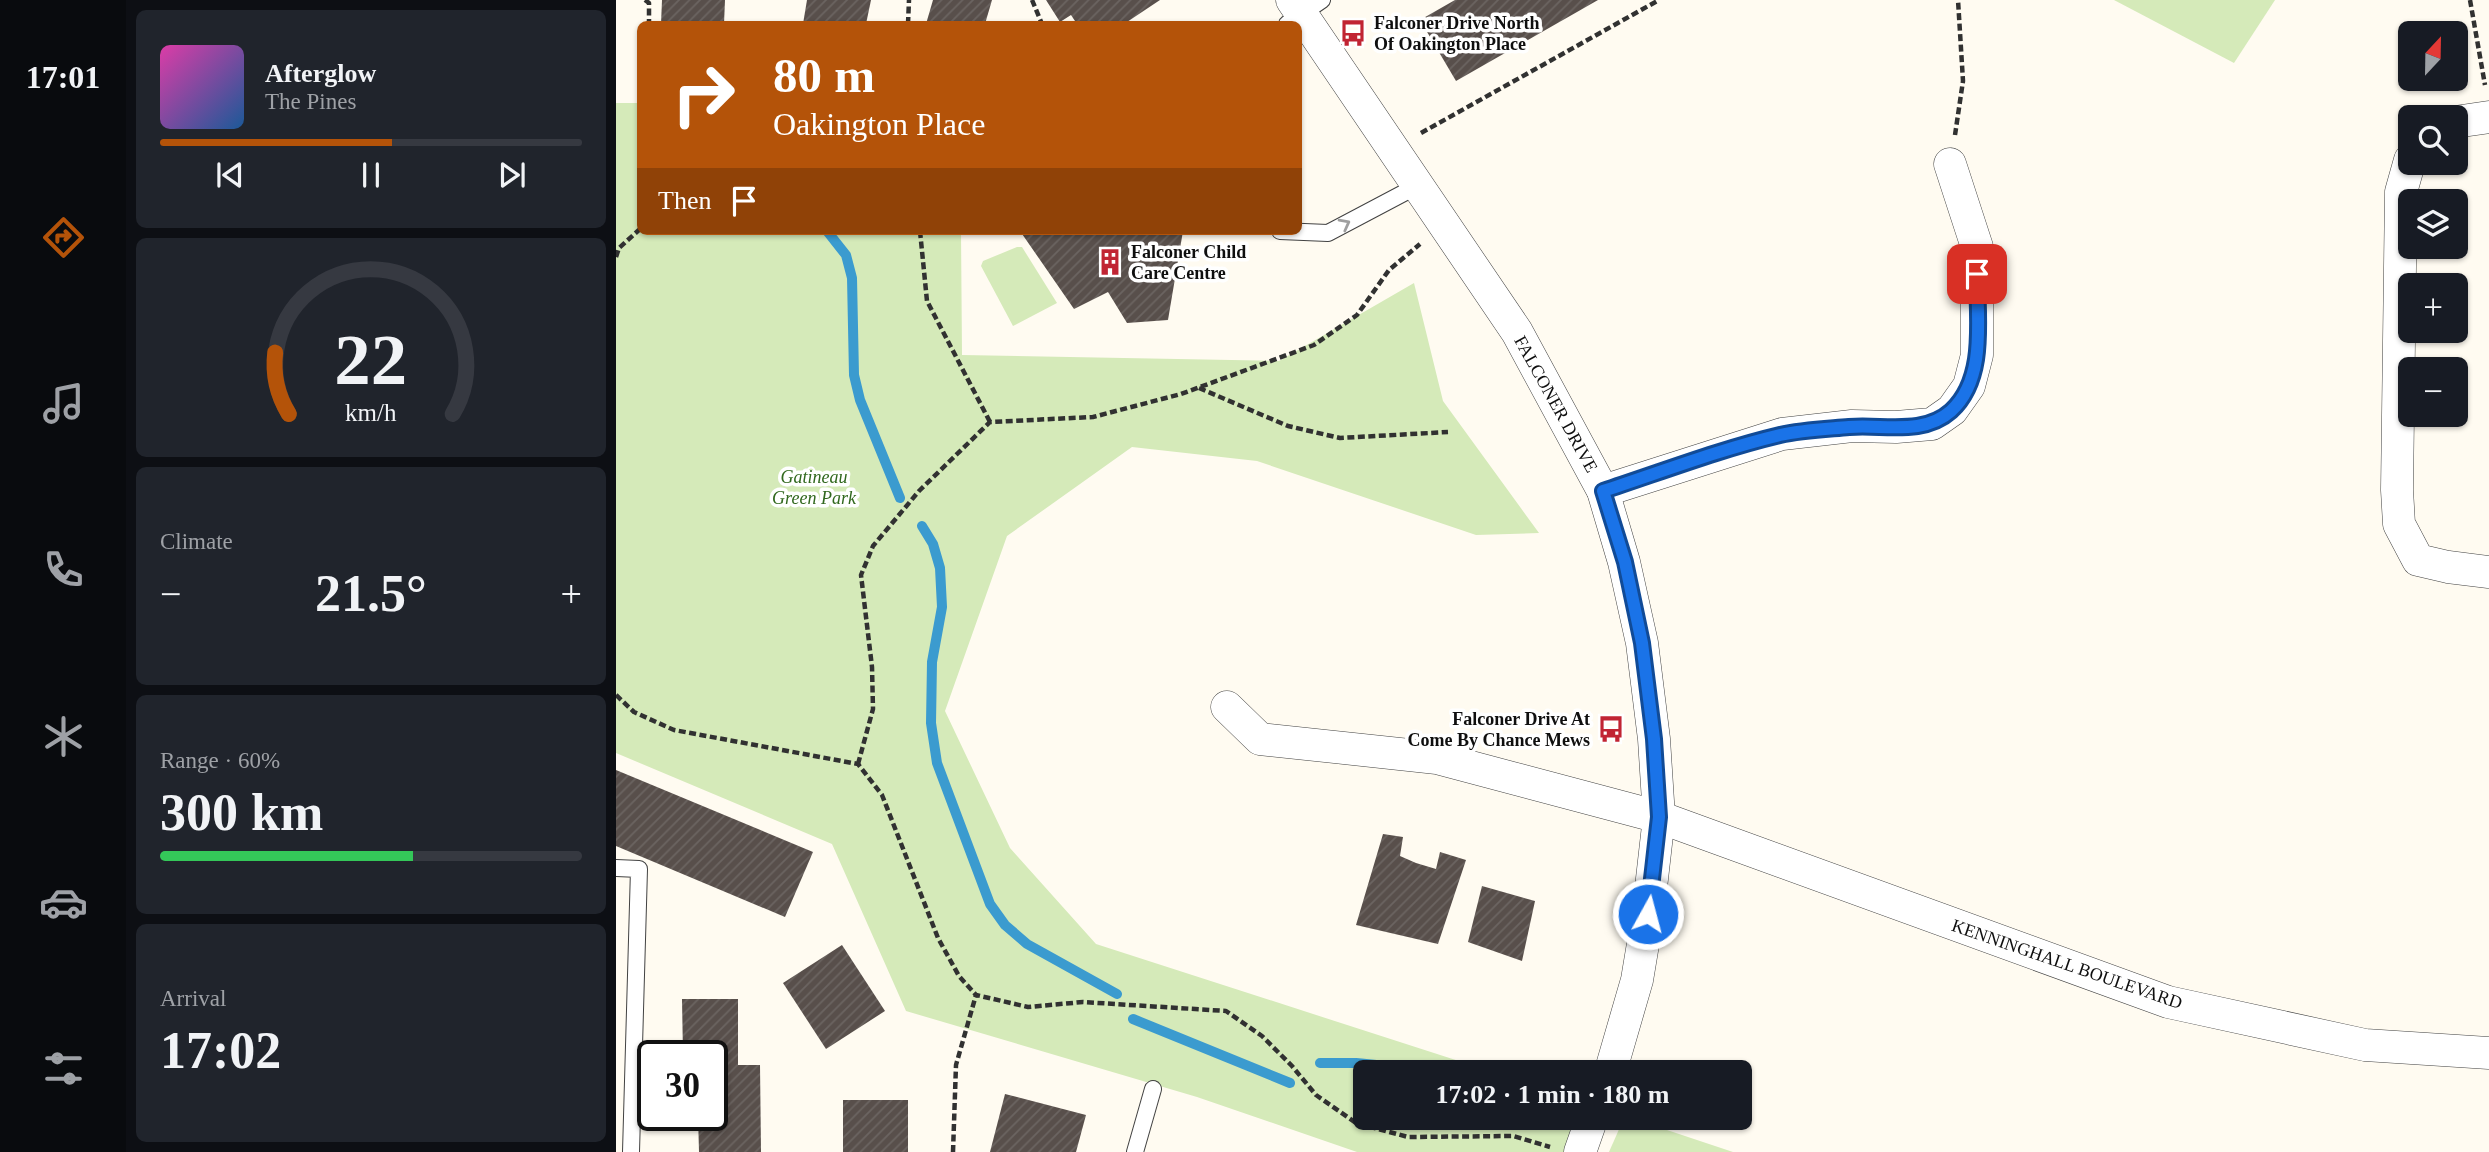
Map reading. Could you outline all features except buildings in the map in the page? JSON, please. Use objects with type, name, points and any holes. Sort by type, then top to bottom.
[{"type":"street","name":"FALCONER DRIVE","points":[[1301,9],[1517,332],[1603,491],[1625,562],[1642,643],[1654,739],[1659,817],[1637,980],[1613,1060]]},
{"type":"street","points":[[2468,115],[2488,104]]},
{"type":"street","points":[[1603,491],[1782,435],[1853,426],[1932,424],[1952,410],[1969,386],[1977,355],[1977,247],[1950,164]]},
{"type":"street","points":[[2406,175],[2401,192],[2397,490],[2399,524],[2418,560],[2489,572]]},
{"type":"street","name":"KENNINGHALL BOULEVARD","points":[[1227,707],[1260,739],[1437,758],[1659,817],[2168,1002],[2365,1045],[2489,1053]]},
{"type":"street","points":[[1566,1150],[1582,1130]]},
{"type":"lane","points":[[1302,232],[1328,233],[1417,186]]},
{"type":"lane","points":[[616,868],[639,869],[631,1152]]},
{"type":"lane","points":[[1135,1152],[1153,1089]]},
{"type":"path","points":[[645,0],[649,3],[649,21]]},
{"type":"path","points":[[908,21],[909,0]]},
{"type":"path","points":[[1032,0],[1041,21]]},
{"type":"path","points":[[1393,149],[1658,0]]},
{"type":"path","points":[[1950,164],[1963,81],[1958,0]]},
{"type":"path","points":[[2470,0],[2488,104]]},
{"type":"path","points":[[858,764],[873,709],[872,667],[861,575],[873,546],[919,491],[990,422],[1093,417],[1199,387],[1314,345],[1357,315],[1389,270],[1443,225]]},
{"type":"path","points":[[616,257],[619,248],[637,232]]},
{"type":"path","points":[[920,235],[927,301],[990,422]]},
{"type":"path","points":[[1199,387],[1288,426],[1340,438],[1448,432]]},
{"type":"path","points":[[616,695],[634,712],[674,730],[858,764],[882,795],[938,938],[959,976],[975,995],[1028,1007],[1083,1002],[1226,1011],[1262,1037],[1292,1066],[1316,1095],[1356,1124],[1408,1137],[1513,1136],[1566,1150]]},
{"type":"path","points":[[953,1152],[956,1065],[975,995]]},
{"type":"green space","points":[[2114,0],[2275,0],[2234,63]]},
{"type":"green space","name":"Gatineau Green Park","points":[[616,103],[637,103],[637,235],[961,235],[962,355],[1279,361],[1414,283],[1443,401],[1539,533],[1476,535],[1257,461],[1132,447],[1007,536],[945,711],[1010,848],[1096,944],[1456,1060],[1353,1060],[1353,1130],[1576,1130],[1568,1152],[1357,1152],[1197,1097],[906,1011],[832,844],[616,753]]},
{"type":"green space","points":[[1022,247],[1057,303],[1013,326],[981,266],[983,261]]},
{"type":"green space","points":[[1619,1130],[1667,1130],[1733,1152],[1609,1152]]},
{"type":"waterway","points":[[830,235],[846,255],[852,278],[854,375],[860,400],[900,498]]},
{"type":"waterway","points":[[922,526],[933,544],[940,568],[942,607],[932,662],[931,723],[937,763],[990,904],[1005,925],[1027,944],[1117,994]]},
{"type":"waterway","points":[[1133,1019],[1290,1083]]},
{"type":"waterway","points":[[1320,1063],[1353,1063]]},
{"type":"place","name":"Falconer Drive North Of Oakington Place","points":[[1353,33]]},
{"type":"place","name":"Falconer Child Care Centre","points":[[1110,262]]},
{"type":"place","name":"Falconer Drive At Come By Chance Mews","points":[[1611,729]]},
{"type":"route","points":[[1648,914],[1659,817],[1654,739],[1642,643],[1625,562],[1603,491],[1782,435],[1853,426],[1932,424],[1952,410],[1969,386],[1977,355],[1977,274]]}]
